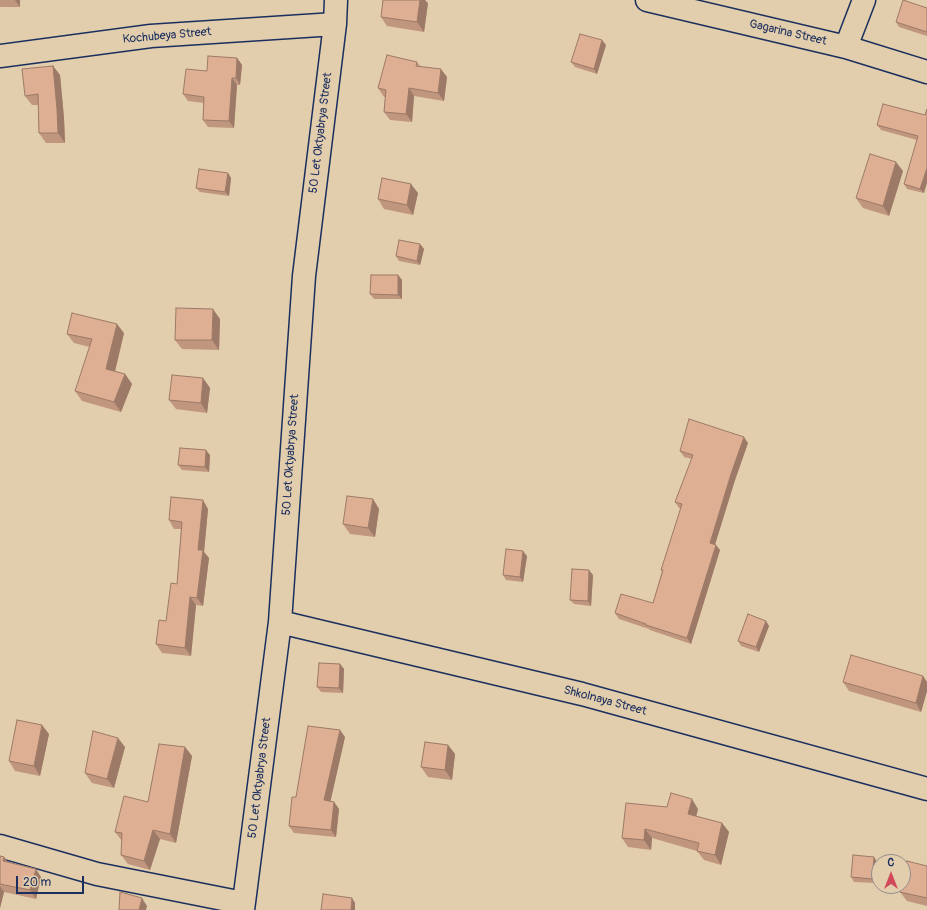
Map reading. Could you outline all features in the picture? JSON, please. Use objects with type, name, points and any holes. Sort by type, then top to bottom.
[{"type":"street","name":"50 Let Oktyabrya Street","points":[[243,906],[280,622],[304,276],[335,24],[336,0]]},
{"type":"street","name":"Gagarina Street","points":[[647,0],[846,47],[927,72]]},
{"type":"street","points":[[846,47],[864,0]]},
{"type":"street","name":"Kochubeya Street","points":[[0,56],[151,36],[335,24]]},
{"type":"street","name":"Shkolnaya Street","points":[[280,622],[582,694],[927,789]]},
{"type":"street","points":[[0,846],[97,874],[243,906]]},
{"type":"building","points":[[383,0],[420,0],[417,22],[381,17]]},
{"type":"building","points":[[903,0],[927,8],[927,32],[896,22]]},
{"type":"building","points":[[580,34],[602,40],[594,69],[571,62]]},
{"type":"building","points":[[387,55],[417,62],[416,66],[441,69],[438,93],[409,88],[406,114],[384,112],[386,90],[378,88]]},
{"type":"building","points":[[208,56],[237,58],[236,78],[232,78],[229,121],[203,120],[204,97],[183,94],[186,69],[207,71]]},
{"type":"building","points":[[53,66],[58,133],[39,133],[38,94],[25,96],[22,69]]},
{"type":"building","points":[[883,104],[925,115],[927,109],[927,168],[920,189],[904,184],[918,136],[877,125]]},
{"type":"building","points":[[870,154],[896,162],[883,206],[856,198]]},
{"type":"building","points":[[199,169],[228,173],[225,192],[196,188]]},
{"type":"building","points":[[382,178],[411,184],[407,205],[378,199]]},
{"type":"building","points":[[399,240],[420,244],[417,261],[396,256]]},
{"type":"building","points":[[371,275],[398,275],[398,295],[370,294]]},
{"type":"building","points":[[176,308],[213,309],[212,340],[175,340]]},
{"type":"building","points":[[72,313],[117,324],[106,369],[125,374],[114,402],[75,391],[92,339],[67,334]]},
{"type":"building","points":[[172,375],[203,378],[201,403],[169,400]]},
{"type":"building","points":[[689,419],[744,437],[710,543],[716,545],[687,638],[615,613],[621,594],[653,603],[663,570],[661,570],[682,504],[675,502],[693,455],[680,451]]},
{"type":"building","points":[[180,448],[206,450],[205,467],[178,465]]},
{"type":"building","points":[[347,496],[373,499],[368,528],[343,524]]},
{"type":"building","points":[[171,497],[203,500],[198,550],[203,550],[197,598],[190,597],[185,648],[156,644],[159,620],[166,621],[171,583],[177,584],[182,522],[169,520]]},
{"type":"building","points":[[506,549],[523,551],[520,577],[503,575]]},
{"type":"building","points":[[572,569],[589,570],[588,601],[570,600]]},
{"type":"building","points":[[748,614],[766,621],[756,647],[738,641]]},
{"type":"building","points":[[851,655],[923,676],[916,703],[843,682]]},
{"type":"building","points":[[319,663],[340,664],[339,688],[317,687]]},
{"type":"building","points":[[17,720],[42,725],[34,766],[9,761]]},
{"type":"building","points":[[308,726],[340,730],[324,800],[334,802],[331,830],[289,826],[292,797],[296,797]]},
{"type":"building","points":[[93,731],[118,738],[107,779],[85,773]]},
{"type":"building","points":[[425,742],[448,745],[445,770],[421,767]]},
{"type":"building","points":[[159,744],[185,747],[170,834],[153,830],[144,861],[121,855],[122,833],[115,832],[124,796],[148,802]]},
{"type":"building","points":[[671,793],[692,799],[688,814],[722,823],[715,855],[697,851],[699,843],[645,829],[644,840],[622,838],[626,803],[667,807]]},
{"type":"building","points":[[853,855],[871,857],[871,879],[851,877]]},
{"type":"building","points":[[0,856],[4,857],[3,861],[36,869],[30,890],[0,884]]},
{"type":"building","points":[[911,862],[927,866],[927,898],[909,894],[911,894]]},
{"type":"building","points":[[120,892],[142,898],[139,910],[119,910]]},
{"type":"building","points":[[323,894],[352,898],[351,910],[321,910]]}]
